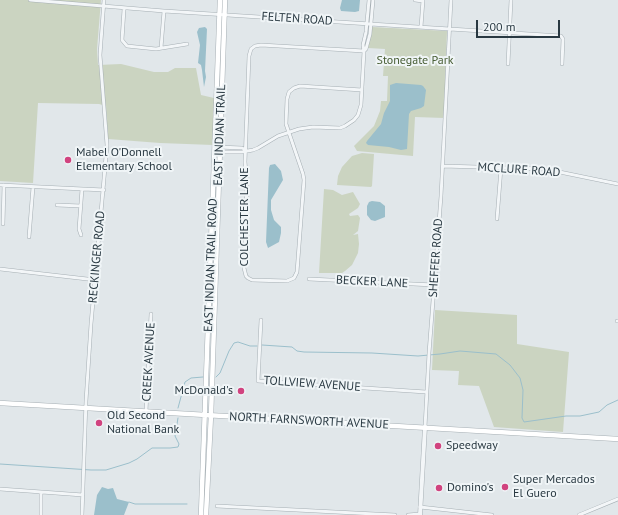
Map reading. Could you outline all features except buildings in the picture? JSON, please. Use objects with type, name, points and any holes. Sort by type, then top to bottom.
[{"type":"main road","name":"EAST INDIAN TRAIL","points":[[220,0],[222,15]]},
{"type":"main road","name":"EAST INDIAN TRAIL","points":[[208,415],[222,15],[225,0]]},
{"type":"main road","name":"NORTH FARNSWORTH AVENUE","points":[[0,403],[618,439]]},
{"type":"main road","points":[[201,515],[208,415]]},
{"type":"main road","points":[[206,515],[208,415]]},
{"type":"street","name":"FELTEN ROAD","points":[[30,0],[164,12],[563,37],[562,64]]},
{"type":"street","name":"RECKINGER ROAD","points":[[82,515],[86,408],[107,138],[100,54],[104,0]]},
{"type":"street","points":[[217,150],[242,152],[258,148],[288,132],[308,127],[340,128],[350,124],[360,110],[364,51],[363,45],[366,35],[369,0]]},
{"type":"street","points":[[364,51],[367,48],[373,0]]},
{"type":"street","points":[[415,0],[423,0],[421,28]]},
{"type":"street","name":"SHEFFER ROAD","points":[[420,515],[426,392],[443,166],[451,0]]},
{"type":"street","points":[[508,64],[511,0]]},
{"type":"street","points":[[124,9],[122,37],[125,45],[129,47],[161,48],[186,44]]},
{"type":"street","points":[[161,48],[164,12]]},
{"type":"street","points":[[246,150],[249,56],[253,47],[261,45],[364,51]]},
{"type":"street","points":[[288,132],[286,120],[287,95],[291,90],[300,86],[362,90]]},
{"type":"street","name":"COLCHESTER LANE","points":[[246,150],[245,162],[247,183],[244,268],[246,276],[252,280],[291,280],[298,272],[304,180],[288,132]]},
{"type":"street","name":"MCCLURE ROAD","points":[[443,166],[545,169],[618,184]]},
{"type":"street","points":[[498,219],[501,168]]},
{"type":"street","points":[[3,224],[2,185],[104,190]]},
{"type":"street","points":[[29,237],[33,187]]},
{"type":"street","points":[[81,235],[79,230],[82,189]]},
{"type":"street","points":[[57,205],[81,206]]},
{"type":"street","points":[[0,269],[96,280]]},
{"type":"street","name":"BECKER LANE","points":[[309,279],[434,285]]},
{"type":"street","name":"CREEK AVENUE","points":[[146,411],[151,314]]},
{"type":"street","name":"TOLLVIEW AVENUE","points":[[261,320],[258,381],[426,392]]},
{"type":"street","points":[[0,489],[83,495]]},
{"type":"street","points":[[41,515],[42,492]]},
{"type":"street","points":[[579,515],[618,499]]},
{"type":"street","points":[[217,506],[396,515]]},
{"type":"street","points":[[420,507],[492,515]]},
{"type":"street","points":[[408,515],[420,515]]},
{"type":"green space","points":[[0,0],[101,0],[97,49],[98,65],[121,64],[154,72],[168,72],[175,68],[196,68],[201,95],[214,98],[213,145],[108,139],[106,106],[99,104],[38,103],[33,183],[0,181]]},
{"type":"green space","name":"Stonegate Park","points":[[372,27],[447,31],[444,118],[415,117],[413,156],[357,151],[354,146],[374,126],[380,111],[381,101],[387,101],[388,76],[383,76],[385,49],[368,48]]},
{"type":"green space","points":[[362,153],[374,154],[372,186],[337,185],[338,176],[342,167],[352,156]]},
{"type":"green space","points":[[324,189],[333,190],[342,195],[353,192],[360,204],[358,208],[349,214],[350,216],[358,215],[360,218],[358,231],[353,235],[358,234],[358,253],[352,265],[342,273],[319,273]]},
{"type":"green space","points":[[435,310],[517,315],[517,344],[569,352],[563,432],[494,427],[479,386],[458,385],[459,371],[432,370]]},
{"type":"water","points":[[342,0],[360,0],[359,11],[341,11],[340,8]]},
{"type":"water","points":[[205,27],[207,29],[206,77],[204,87],[201,65],[198,63],[200,45],[197,32],[199,28]]},
{"type":"water","points":[[396,83],[421,85],[426,90],[424,106],[411,111],[409,114],[407,149],[401,150],[368,145],[366,143],[367,141],[381,124],[384,113],[390,101],[390,85]]},
{"type":"water","points":[[275,164],[281,171],[283,180],[271,200],[271,210],[274,220],[281,227],[281,233],[279,242],[268,248],[266,242],[269,168],[270,165]]},
{"type":"water","points":[[369,202],[380,202],[385,206],[385,217],[375,221],[371,220],[367,215],[367,206]]},
{"type":"water","points":[[102,487],[108,489],[113,488],[117,499],[129,502],[124,515],[94,515],[97,495]]},
{"type":"waterway","points":[[216,377],[220,373],[234,343],[238,342],[250,346],[257,346]]},
{"type":"waterway","points":[[262,345],[292,347],[297,351],[304,352],[372,353],[418,356],[460,351],[496,354],[510,365],[520,378],[523,390],[522,418],[524,422],[566,416],[580,416],[599,412],[607,405],[618,400]]},
{"type":"waterway","points":[[178,408],[185,382],[191,378],[203,377]]},
{"type":"waterway","points":[[0,464],[106,470],[129,463],[152,448],[178,447],[179,444],[175,436],[178,418]]},
{"type":"waterway","points":[[129,502],[135,504],[187,504]]},
{"type":"place","name":"Mabel O'Donnell Elementary School","points":[[68,160]]},
{"type":"place","name":"McDonald's","points":[[241,391]]},
{"type":"place","name":"Old Second National Bank","points":[[99,423]]},
{"type":"place","name":"Speedway","points":[[438,446]]},
{"type":"place","name":"Super Mercados El Guero","points":[[505,487]]},
{"type":"place","name":"Domino's","points":[[439,488]]}]
